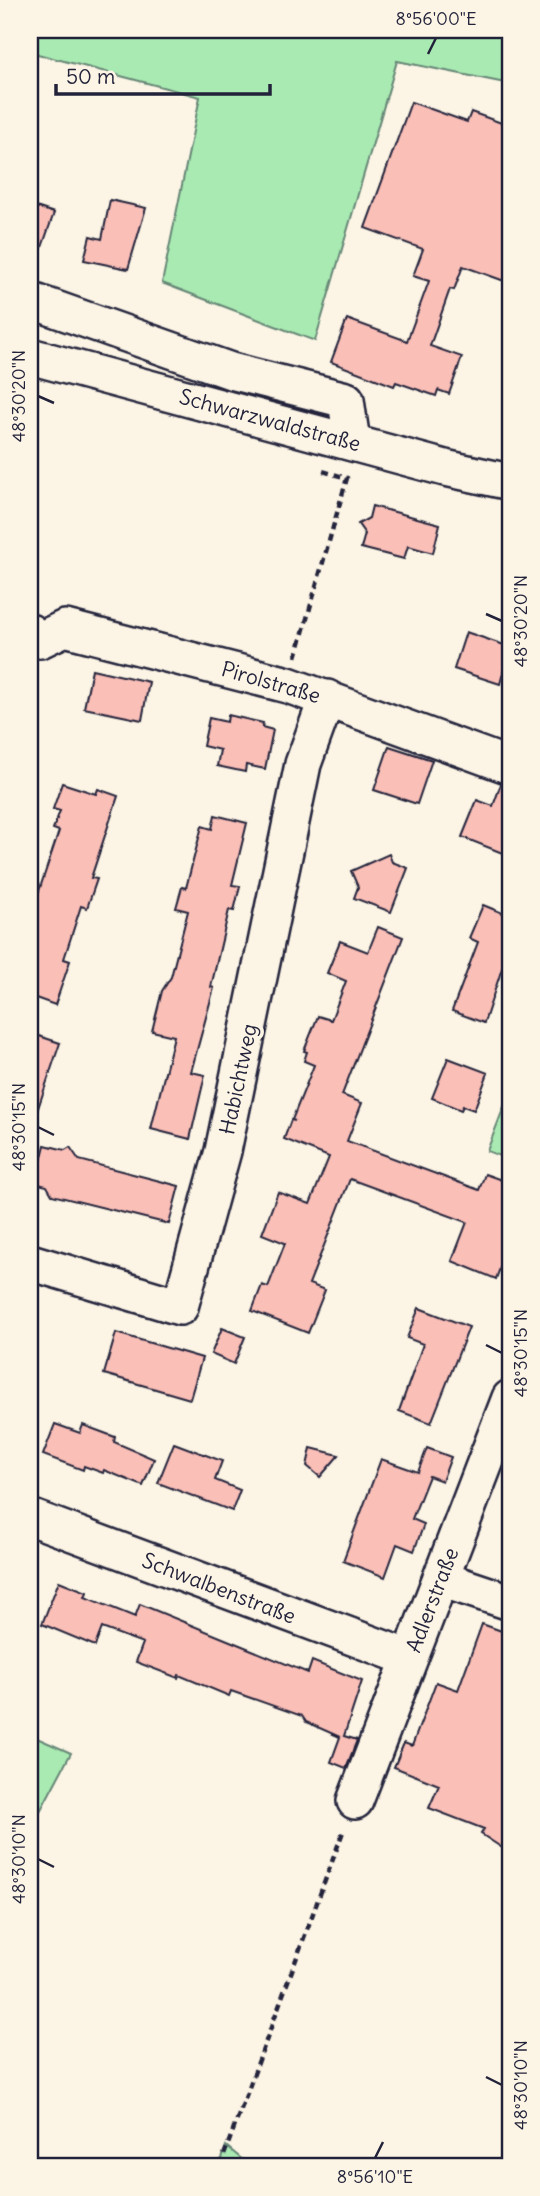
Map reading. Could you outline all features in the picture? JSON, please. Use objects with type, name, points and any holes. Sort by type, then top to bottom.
[{"type":"street","points":[[30,300],[231,371],[346,400],[352,442]]},
{"type":"street","name":"Schwarzwaldstraße","points":[[30,356],[510,482]]},
{"type":"street","name":"Pirolstraße","points":[[33,643],[65,628],[288,685],[510,765]]},
{"type":"street","name":"Habichtweg","points":[[30,1262],[180,1307],[223,1150],[303,764],[327,698]]},
{"type":"street","name":"Adlerstraße","points":[[355,1801],[510,1398]]},
{"type":"street","name":"Schwalbenstraße","points":[[30,1517],[409,1658]]},
{"type":"street","points":[[441,1578],[510,1601]]},
{"type":"path","points":[[288,685],[347,478],[309,467]]},
{"type":"path","points":[[220,2166],[355,1801]]},
{"type":"green space","points":[[30,30],[510,30],[510,84],[397,61],[315,341],[162,283],[200,97],[30,52]]},
{"type":"green space","points":[[510,1091],[510,1160],[487,1151]]},
{"type":"green space","points":[[30,1735],[71,1753],[30,1830]]},
{"type":"green space","points":[[226,2146],[250,2166],[220,2166]]},
{"type":"building","points":[[411,102],[467,122],[471,112],[510,126],[510,283],[463,266],[454,290],[450,289],[430,346],[462,357],[449,394],[438,390],[436,396],[396,382],[394,386],[331,362],[347,319],[407,341],[429,281],[413,276],[423,249],[365,228]]},
{"type":"building","points":[[110,200],[146,208],[128,269],[84,260],[90,236],[102,239]]},
{"type":"building","points":[[30,205],[54,213],[33,273],[30,272]]},
{"type":"building","points":[[372,506],[440,524],[433,553],[408,546],[404,559],[361,548],[365,534],[358,524],[369,518]]},
{"type":"building","points":[[466,632],[510,647],[500,684],[454,669]]},
{"type":"building","points":[[92,669],[149,682],[142,720],[84,708]]},
{"type":"building","points":[[228,715],[263,723],[262,727],[273,730],[265,769],[246,765],[245,772],[217,766],[220,750],[203,746],[209,718],[227,722]]},
{"type":"building","points":[[389,746],[432,760],[417,804],[374,790]]},
{"type":"building","points":[[62,783],[96,794],[98,789],[118,796],[91,878],[97,879],[87,908],[81,906],[64,959],[70,961],[55,1005],[30,996],[30,918],[59,831],[53,829],[60,811],[53,809]]},
{"type":"building","points":[[501,784],[510,786],[510,856],[462,837],[477,800],[493,806]]},
{"type":"building","points":[[215,815],[247,823],[232,885],[240,886],[234,911],[229,910],[211,987],[214,988],[191,1072],[205,1075],[190,1139],[151,1129],[174,1036],[152,1031],[162,991],[171,977],[188,911],[176,908],[182,887],[186,888],[202,826],[212,829]]},
{"type":"building","points":[[389,854],[392,862],[408,868],[391,912],[354,898],[358,887],[351,871]]},
{"type":"building","points":[[483,905],[510,916],[510,944],[484,1023],[452,1011],[478,942],[469,938]]},
{"type":"building","points":[[378,927],[403,937],[342,1095],[362,1103],[347,1141],[479,1190],[485,1174],[510,1183],[510,1240],[496,1279],[452,1261],[467,1222],[350,1179],[309,1284],[325,1290],[308,1333],[252,1311],[262,1285],[268,1287],[285,1243],[262,1234],[278,1192],[310,1204],[329,1157],[284,1139],[291,1120],[295,1121],[292,1120],[314,1065],[304,1061],[307,1052],[304,1051],[318,1016],[331,1020],[346,981],[327,973],[340,941],[368,952]]},
{"type":"building","points":[[30,1033],[60,1043],[34,1120],[30,1120]]},
{"type":"building","points":[[448,1058],[488,1073],[474,1110],[463,1106],[461,1110],[432,1098]]},
{"type":"building","points":[[45,1145],[65,1150],[70,1147],[79,1160],[179,1186],[169,1224],[52,1195],[47,1186],[30,1182],[30,1171],[40,1165]]},
{"type":"building","points":[[419,1308],[469,1327],[431,1423],[399,1411],[423,1344],[407,1338]]},
{"type":"building","points":[[222,1328],[245,1337],[234,1364],[211,1354]]},
{"type":"building","points":[[116,1333],[202,1358],[190,1399],[104,1374]]},
{"type":"building","points":[[55,1424],[80,1433],[83,1425],[115,1437],[114,1442],[154,1459],[143,1486],[104,1470],[103,1473],[84,1466],[83,1470],[43,1455]]},
{"type":"building","points":[[174,1443],[222,1461],[215,1480],[240,1490],[232,1511],[158,1483]]},
{"type":"building","points":[[311,1448],[339,1455],[320,1477],[307,1466]]},
{"type":"building","points":[[427,1448],[451,1457],[442,1481],[429,1476],[412,1519],[424,1524],[414,1551],[397,1544],[385,1577],[343,1561],[381,1459],[418,1472]]},
{"type":"building","points":[[59,1581],[87,1592],[85,1597],[135,1617],[140,1604],[308,1673],[312,1661],[362,1681],[344,1736],[357,1740],[346,1768],[331,1762],[340,1737],[306,1722],[302,1716],[231,1691],[229,1696],[179,1675],[178,1678],[136,1662],[143,1643],[102,1628],[95,1646],[42,1624]]},
{"type":"building","points":[[482,1624],[510,1634],[510,1762],[503,1783],[510,1788],[510,1853],[481,1834],[484,1829],[429,1808],[439,1785],[394,1767],[404,1743],[412,1746],[436,1682],[458,1690]]}]
